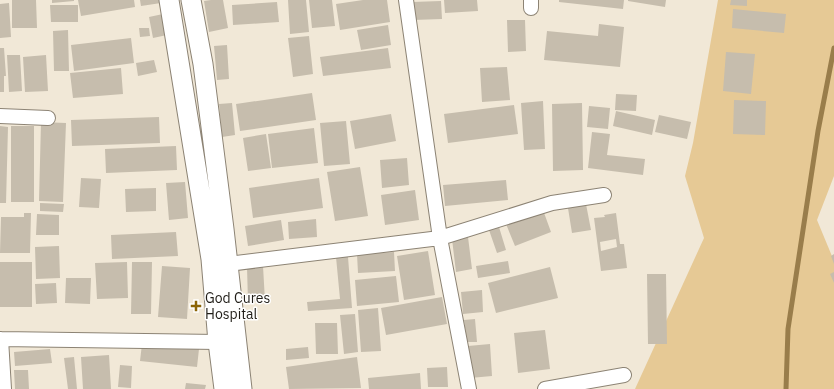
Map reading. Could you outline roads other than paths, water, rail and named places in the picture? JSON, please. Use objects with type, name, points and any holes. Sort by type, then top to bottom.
[{"type":"main road","points":[[169,0],[211,259],[218,342],[224,389]]},
{"type":"main road","points":[[191,0],[203,64],[242,389]]},
{"type":"street","points":[[406,0],[440,238],[469,389]]},
{"type":"street","points":[[0,116],[48,118]]},
{"type":"street","points":[[228,264],[440,238],[552,203],[604,195]]},
{"type":"street","points":[[4,389],[0,339],[218,342]]},
{"type":"street","points":[[545,389],[624,374]]},
{"type":"waterway","points":[[786,389],[788,329],[818,131],[834,48]]},
{"type":"place","name":"God Cures Hospital","points":[[196,306]]}]
